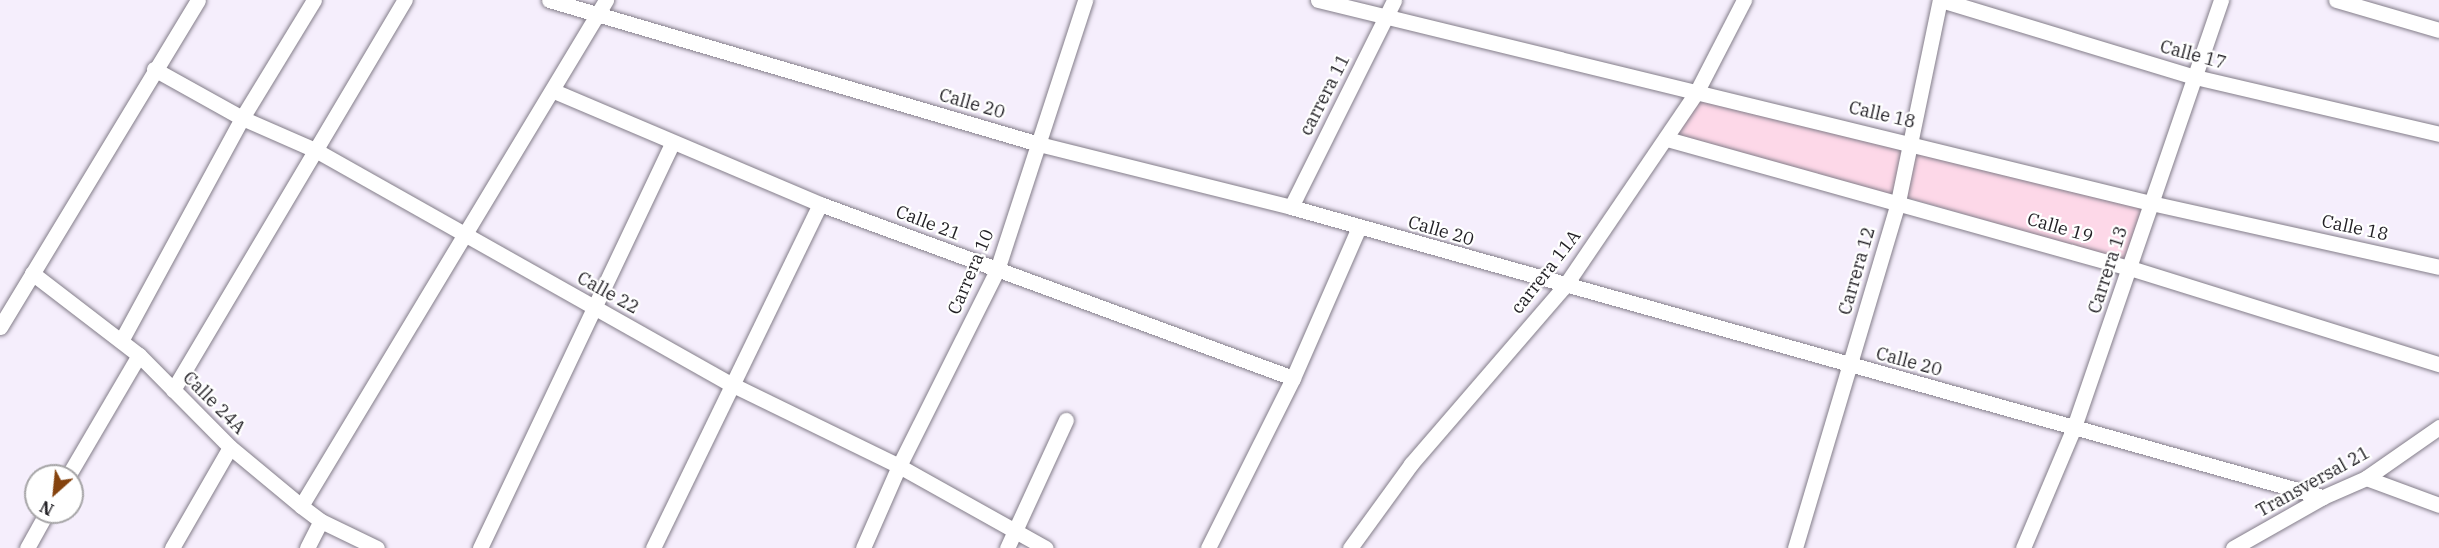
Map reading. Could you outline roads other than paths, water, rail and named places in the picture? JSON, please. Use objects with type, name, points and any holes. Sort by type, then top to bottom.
[{"type":"street","points":[[0,327],[154,69],[198,0]]},
{"type":"street","points":[[121,341],[242,118],[314,0]]},
{"type":"street","points":[[173,390],[405,0]]},
{"type":"street","name":"Calle 20","points":[[549,0],[1039,144],[1291,207],[1564,287],[2323,497]]},
{"type":"street","points":[[301,506],[467,236],[606,0]]},
{"type":"street","name":"Carrera 10","points":[[863,548],[899,466],[997,270],[1085,0]]},
{"type":"street","name":"Calle 18","points":[[1318,0],[1385,19],[1913,142],[2151,203],[2439,267]]},
{"type":"street","name":"carrera 11","points":[[1291,207],[1394,0]]},
{"type":"street","name":"carrera 11A","points":[[1350,548],[1411,464],[1564,287],[1667,140],[1696,93],[1744,0]]},
{"type":"street","name":"Calle 17","points":[[1940,0],[2195,77],[2439,134]]},
{"type":"street","name":"Carrera 12","points":[[1795,548],[1898,202],[1913,142],[1940,0]]},
{"type":"street","name":"Carrera 13","points":[[2023,548],[2074,427],[2221,0]]},
{"type":"street","points":[[2336,0],[2439,30]]},
{"type":"street","name":"Calle 22","points":[[154,69],[242,118],[317,151],[731,384],[899,466],[1046,548]]},
{"type":"street","name":"Calle 21","points":[[554,91],[820,204],[1293,378]]},
{"type":"street","name":"Calle 19","points":[[1667,140],[2130,268],[2439,364]]},
{"type":"street","points":[[480,548],[596,309],[672,143]]},
{"type":"street","points":[[653,548],[820,204]]},
{"type":"street","points":[[1208,548],[1293,378],[1359,227]]},
{"type":"street","name":"Calle 24A","points":[[32,273],[139,355],[230,447],[301,506],[321,521],[376,548]]},
{"type":"street","points":[[75,464],[139,355]]},
{"type":"street","points":[[1007,548],[1066,420]]},
{"type":"street","name":"Transversal 21","points":[[2233,548],[2250,545],[2323,497],[2366,478],[2439,427]]},
{"type":"street","points":[[172,548],[230,447]]},
{"type":"street","points":[[2366,478],[2439,505]]},
{"type":"street","points":[[307,548],[321,521]]},
{"type":"street","points":[[27,548],[41,524]]}]
